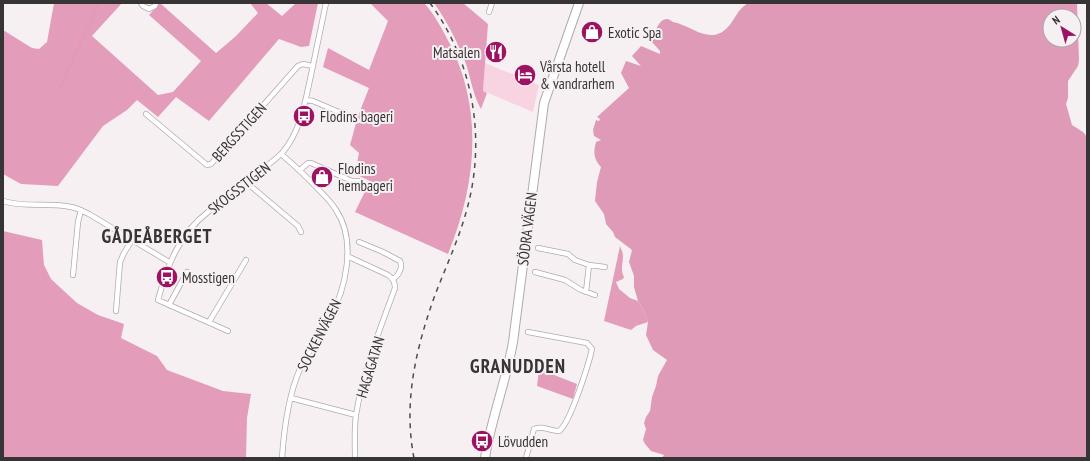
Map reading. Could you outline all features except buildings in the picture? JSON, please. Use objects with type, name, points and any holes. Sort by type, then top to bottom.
[{"type":"highway","name":"SÖDRA VÄGEN","points":[[484,458],[488,436],[506,376],[513,342],[544,103],[579,3]]},
{"type":"street","points":[[141,3],[149,9],[155,6],[156,3]]},
{"type":"street","points":[[281,154],[295,133],[303,112],[326,3]]},
{"type":"street","points":[[489,12],[492,3]]},
{"type":"street","name":"BERGSSTIGEN","points":[[146,114],[207,165],[211,164],[298,66],[303,64],[313,66]]},
{"type":"street","points":[[306,100],[313,101],[358,121]]},
{"type":"street","name":"SOCKENVÄGEN","points":[[281,154],[300,170],[337,210],[344,226],[347,238],[347,256],[344,278],[337,302],[329,320],[299,370],[291,398],[282,458]]},
{"type":"street","name":"SKOGSSTIGEN","points":[[169,262],[183,238],[197,222],[281,154]]},
{"type":"street","points":[[300,170],[308,163],[311,163],[352,181],[358,181]]},
{"type":"street","points":[[247,183],[298,226],[301,232]]},
{"type":"street","points":[[3,201],[26,205],[72,207],[94,217],[169,262],[158,300],[228,331]]},
{"type":"street","points":[[72,275],[78,222],[81,210]]},
{"type":"street","points":[[116,311],[120,262],[132,240]]},
{"type":"street","name":"HAGAGATAN","points":[[355,458],[356,415],[367,370],[396,288],[393,279],[397,277],[401,268],[400,261],[388,254],[359,242]]},
{"type":"street","points":[[538,248],[568,254],[575,260],[589,265],[605,268]]},
{"type":"street","points":[[347,256],[388,275],[393,279]]},
{"type":"street","points":[[209,322],[246,260]]},
{"type":"street","points":[[586,292],[589,265]]},
{"type":"street","points":[[168,305],[187,272]]},
{"type":"street","points":[[535,272],[565,280],[586,292],[595,295]]},
{"type":"street","points":[[526,458],[534,429],[540,428],[559,430],[565,425],[592,349],[587,342],[528,332]]},
{"type":"street","points":[[291,398],[356,415]]},
{"type":"shaded area","points":[[54,3],[122,3],[92,36],[158,95],[173,92],[201,61],[149,15],[160,3],[216,53],[236,36],[258,13],[250,3],[266,3],[282,16],[296,3],[318,3],[309,46],[301,47],[279,39],[209,121],[176,97],[158,117],[137,100],[127,110],[103,126],[58,186],[21,184],[3,174],[3,30],[32,48],[39,49],[47,42]]},
{"type":"shaded area","points":[[370,3],[424,3],[432,12],[450,44],[461,70],[468,96],[472,122],[472,149],[470,175],[465,202],[458,228],[448,254],[355,212],[370,181],[355,174],[359,153],[350,145],[358,116],[369,88],[323,67],[328,48],[369,70],[388,21]]},
{"type":"shaded area","points":[[434,3],[463,3],[488,24],[483,91],[487,93],[481,109],[459,48],[448,25]]},
{"type":"shaded area","points":[[748,3],[1077,3],[1077,8],[1042,8],[1042,48],[1079,48],[1078,66],[1068,81],[1068,98],[1066,104],[1072,125],[1083,132],[1087,137],[1087,458],[662,458],[664,455],[651,451],[645,444],[643,440],[646,429],[644,423],[650,411],[658,376],[667,360],[653,350],[646,335],[648,322],[638,301],[634,287],[634,276],[629,262],[632,250],[615,237],[613,232],[606,224],[604,214],[595,201],[597,182],[601,167],[595,156],[595,149],[596,142],[601,140],[594,136],[593,130],[596,120],[599,121],[600,119],[597,117],[629,88],[621,73],[626,61],[641,66],[632,56],[641,46],[660,54],[660,51],[652,42],[656,29],[662,21],[669,19],[701,33],[715,35],[731,24],[739,11]]},
{"type":"shaded area","points":[[485,63],[539,85],[533,112],[483,91]]},
{"type":"shaded area","points":[[3,231],[42,240],[44,265],[51,279],[77,303],[98,315],[124,324],[121,338],[157,356],[167,370],[223,391],[251,394],[247,418],[246,458],[3,458]]},
{"type":"shaded area","points":[[620,246],[623,255],[622,269],[624,277],[616,282],[619,289],[630,298],[638,301],[648,322],[636,326],[631,330],[604,321]]},
{"type":"shaded area","points":[[539,369],[577,384],[573,399],[537,386]]},
{"type":"waterway","points":[[58,92],[99,3]]},
{"type":"railway","points":[[414,458],[410,416],[413,375],[417,355],[428,315],[465,216],[472,189],[475,161],[473,105],[467,78],[458,52],[430,3]]},
{"type":"place","name":"Exotic Spa","points":[[592,32]]},
{"type":"place","name":"Matsalen","points":[[496,52]]},
{"type":"place","name":"Vårsta hotell & vandrarhem","points":[[525,75]]},
{"type":"place","name":"Flodins bageri","points":[[304,116]]},
{"type":"place","name":"Flodins hembageri","points":[[322,177]]},
{"type":"place","name":"Mosstigen","points":[[167,277]]},
{"type":"place","name":"Lövudden","points":[[482,441]]},
{"type":"district","name":"GÅDEÅBERGET","points":[[157,236]]},
{"type":"district","name":"GRANUDDEN","points":[[518,366]]}]
